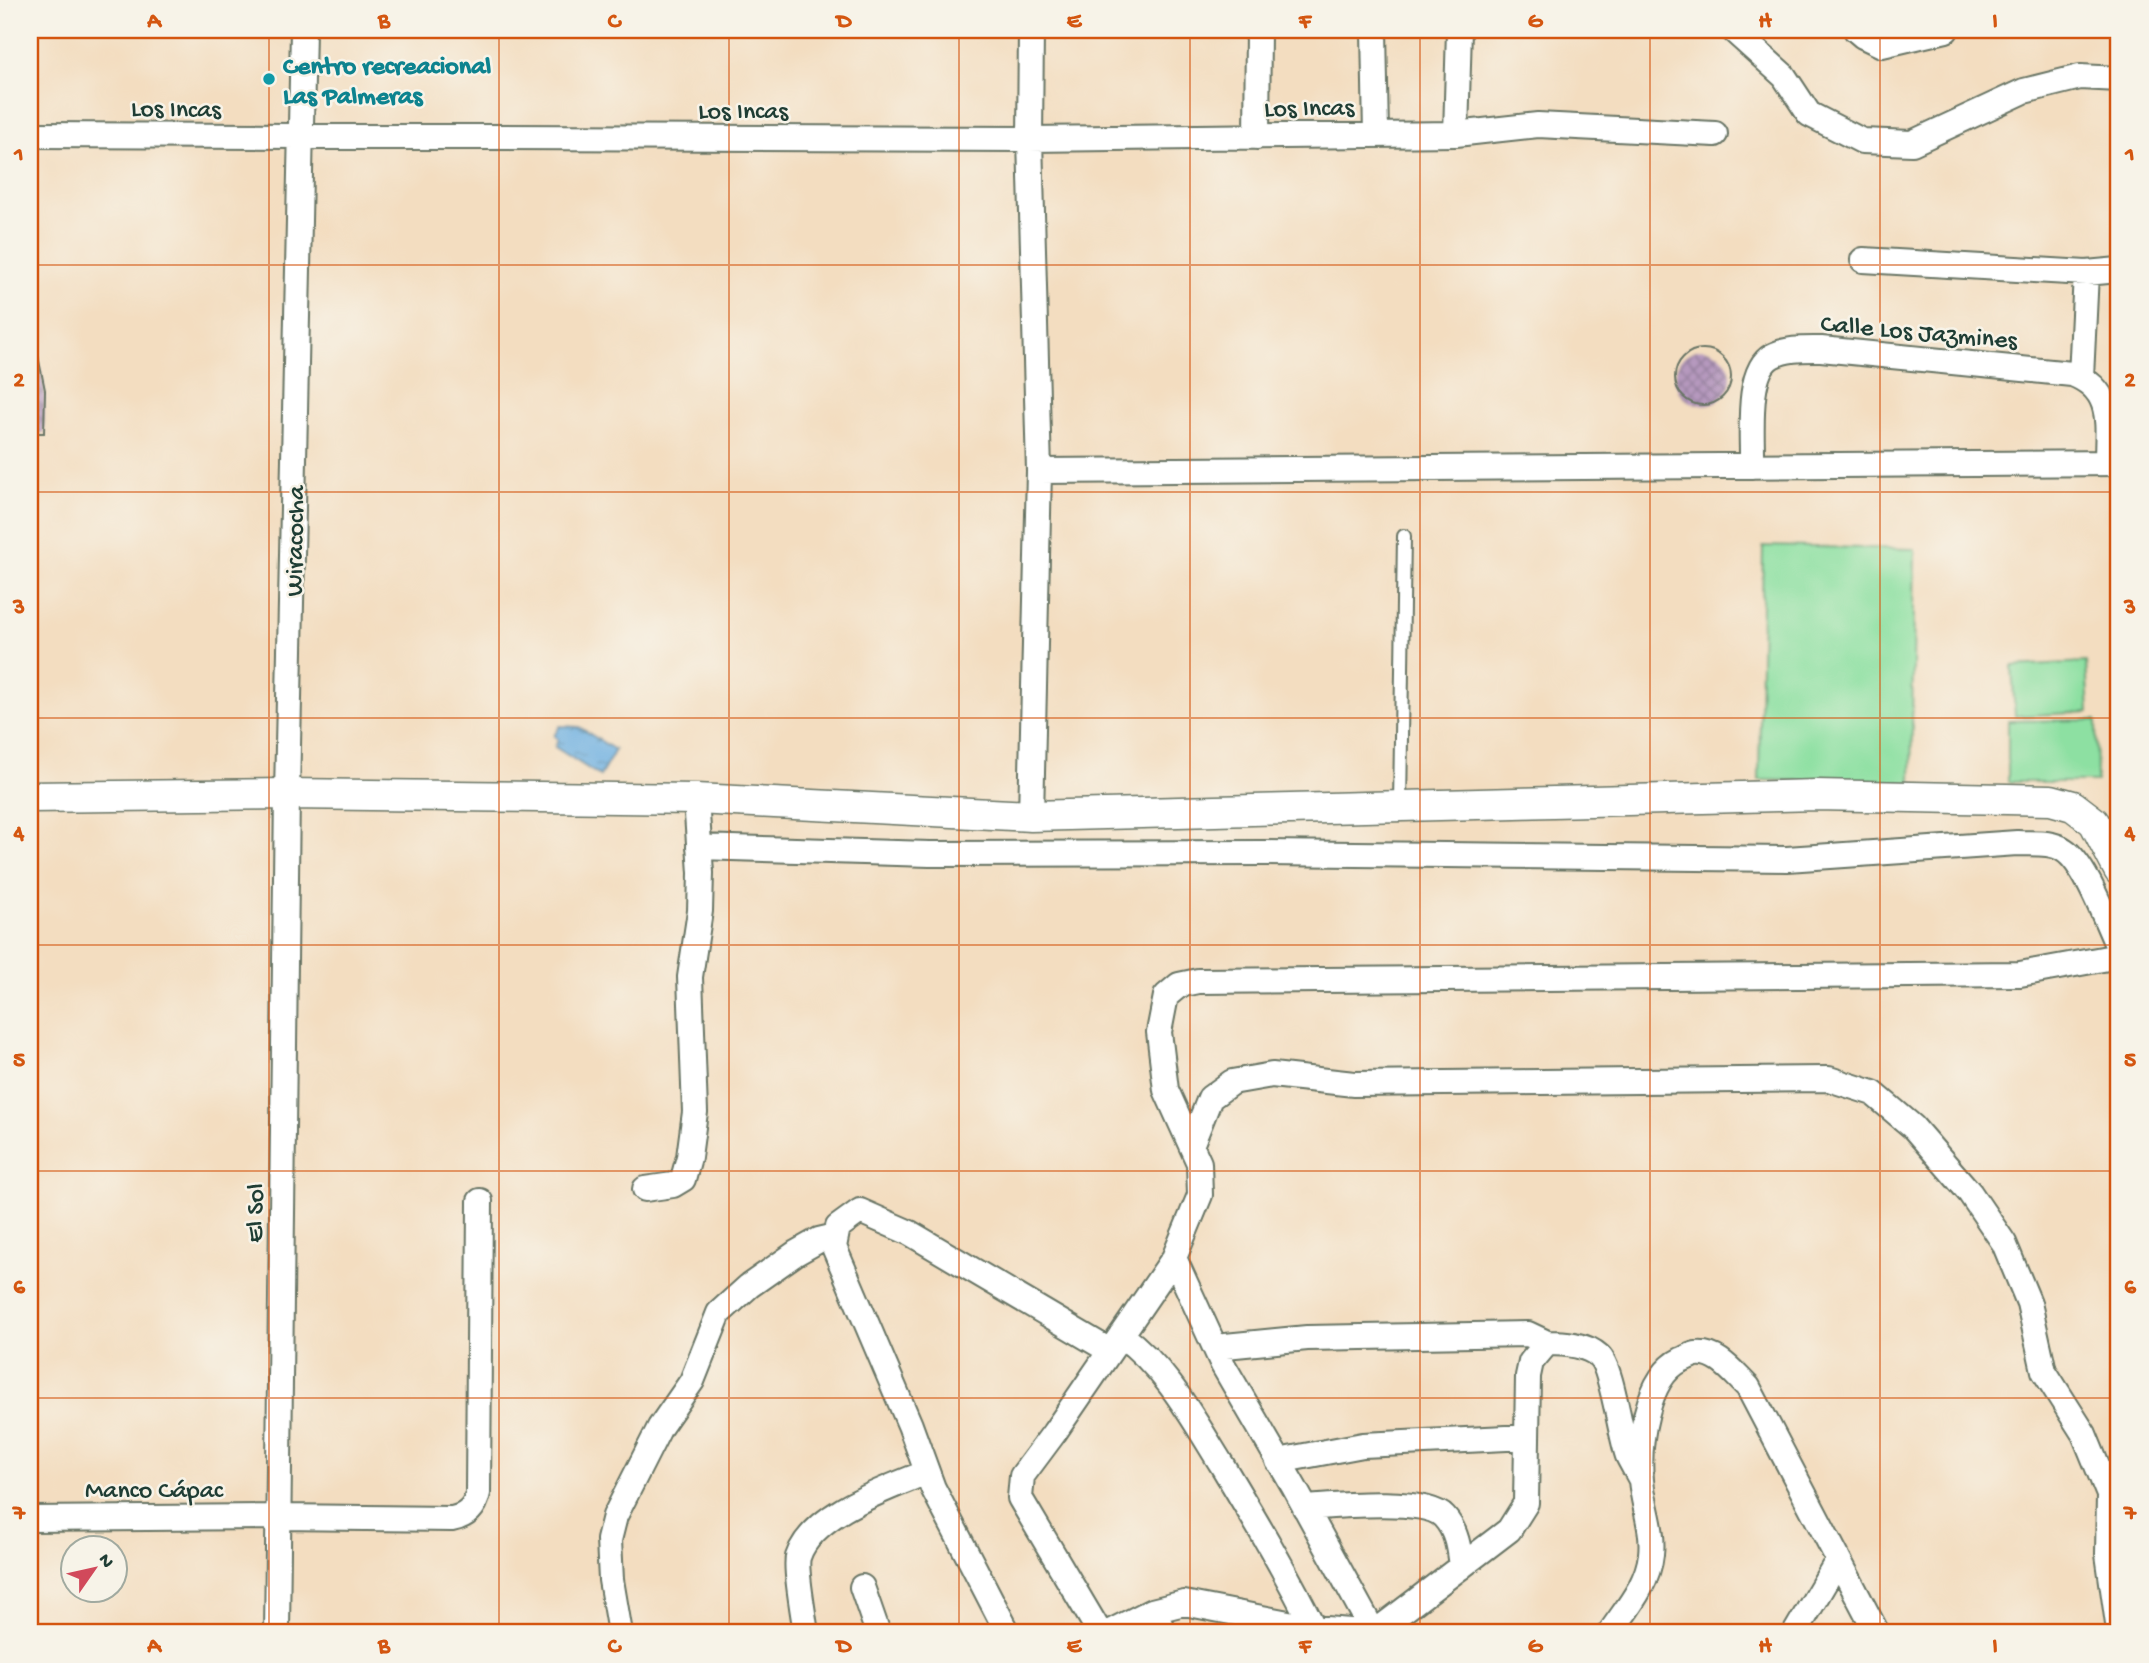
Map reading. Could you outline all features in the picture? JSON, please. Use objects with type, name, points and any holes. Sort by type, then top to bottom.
[{"type":"street","name":"Wiracocha","points":[[287,794],[303,30]]},
{"type":"street","points":[[1031,30],[1030,139],[1039,471],[1031,816]]},
{"type":"street","points":[[1257,137],[1258,30]]},
{"type":"street","points":[[1374,30],[1376,135]]},
{"type":"street","points":[[1456,134],[1459,30]]},
{"type":"street","points":[[1733,30],[1784,76],[1809,114],[1862,141],[1912,143],[2024,91],[2080,77],[2119,79]]},
{"type":"street","points":[[1856,30],[1882,45],[1946,30]]},
{"type":"street","name":"Los Incas","points":[[30,135],[1030,139],[1456,134],[1538,125],[1715,134]]},
{"type":"street","points":[[1863,260],[2087,273],[2119,270]]},
{"type":"street","points":[[1039,471],[2113,463],[2107,411],[2095,388],[2081,377],[2087,273]]},
{"type":"street","name":"Calle Los Jazmines","points":[[1752,466],[1753,388],[1759,368],[1771,356],[1793,349],[1834,350],[2073,374],[2081,377]]},
{"type":"street","points":[[30,797],[287,794],[696,799],[1031,816],[1817,795],[2051,800],[2073,806],[2110,830],[2119,870]]},
{"type":"street","name":"El Sol","points":[[277,1633],[287,794]]},
{"type":"street","points":[[645,1189],[673,1185],[683,1179],[690,1157],[695,1112],[690,977],[700,911],[696,799]]},
{"type":"street","points":[[699,846],[930,854],[1266,853],[1787,859],[2017,843],[2051,844],[2064,849],[2078,862],[2119,949]]},
{"type":"street","points":[[1100,1633],[1020,1498],[1022,1476],[1174,1258],[1200,1195],[1199,1163],[1166,1090],[1159,1032],[1166,996],[1179,985],[1198,981],[2020,974],[2119,956]]},
{"type":"street","points":[[1192,1143],[1210,1098],[1232,1082],[1272,1075],[1354,1084],[1829,1079],[1873,1093],[1913,1127],[1970,1193],[2004,1243],[2029,1303],[2044,1371],[2084,1434],[2109,1495],[2108,1554],[2119,1631]]},
{"type":"street","name":"Manco Cápac","points":[[30,1519],[452,1519],[464,1516],[473,1507],[478,1493],[480,1201]]},
{"type":"street","points":[[1008,1633],[933,1488],[910,1425],[834,1247],[838,1227],[860,1211],[910,1233],[1115,1343],[1143,1353],[1170,1382],[1269,1543],[1315,1631]]},
{"type":"street","points":[[620,1633],[611,1580],[609,1540],[615,1516],[660,1427],[692,1381],[719,1314],[749,1286],[796,1254],[819,1240],[836,1236]]},
{"type":"street","points":[[1174,1258],[1246,1407],[1374,1633]]},
{"type":"street","points":[[1215,1347],[1307,1338],[1528,1334],[1547,1343],[1564,1343],[1587,1349],[1600,1356],[1608,1370],[1616,1413],[1629,1457],[1641,1480]]},
{"type":"street","points":[[1108,1633],[1152,1611],[1184,1603],[1315,1631],[1374,1633],[1509,1530],[1526,1503],[1530,1369],[1531,1362],[1547,1343]]},
{"type":"street","points":[[1609,1633],[1644,1583],[1651,1554],[1650,1527],[1641,1480],[1642,1432],[1653,1394],[1670,1366],[1696,1354],[1717,1357],[1748,1387],[1877,1633]]},
{"type":"street","points":[[1278,1461],[1363,1445],[1527,1437]]},
{"type":"street","points":[[806,1633],[797,1559],[804,1547],[821,1526],[849,1505],[927,1472]]},
{"type":"street","points":[[1305,1507],[1429,1507],[1444,1516],[1458,1539],[1461,1567]]},
{"type":"street","points":[[1795,1633],[1838,1560]]},
{"type":"street","points":[[862,1587],[878,1633]]},
{"type":"street","points":[[1152,1611],[1165,1633]]},
{"type":"lane","points":[[1400,807],[1404,536]]},
{"type":"green space","points":[[1763,546],[1915,549],[1911,783],[1759,780]]},
{"type":"green space","points":[[2086,662],[2089,712],[2015,716],[2012,666]]},
{"type":"green space","points":[[2096,720],[2097,782],[2008,782],[2008,721]]},
{"type":"water","points":[[560,726],[579,727],[615,750],[600,776],[555,747],[558,739],[554,736]]},
{"type":"building","points":[[1697,349],[1709,349],[1723,357],[1731,371],[1729,388],[1723,397],[1709,405],[1697,405],[1680,393],[1675,383],[1675,371],[1687,354]]},
{"type":"building","points":[[37,351],[45,390],[44,433],[30,433],[30,352]]},
{"type":"place","name":"Centro recreacional Las Palmeras","points":[[269,79]]}]
